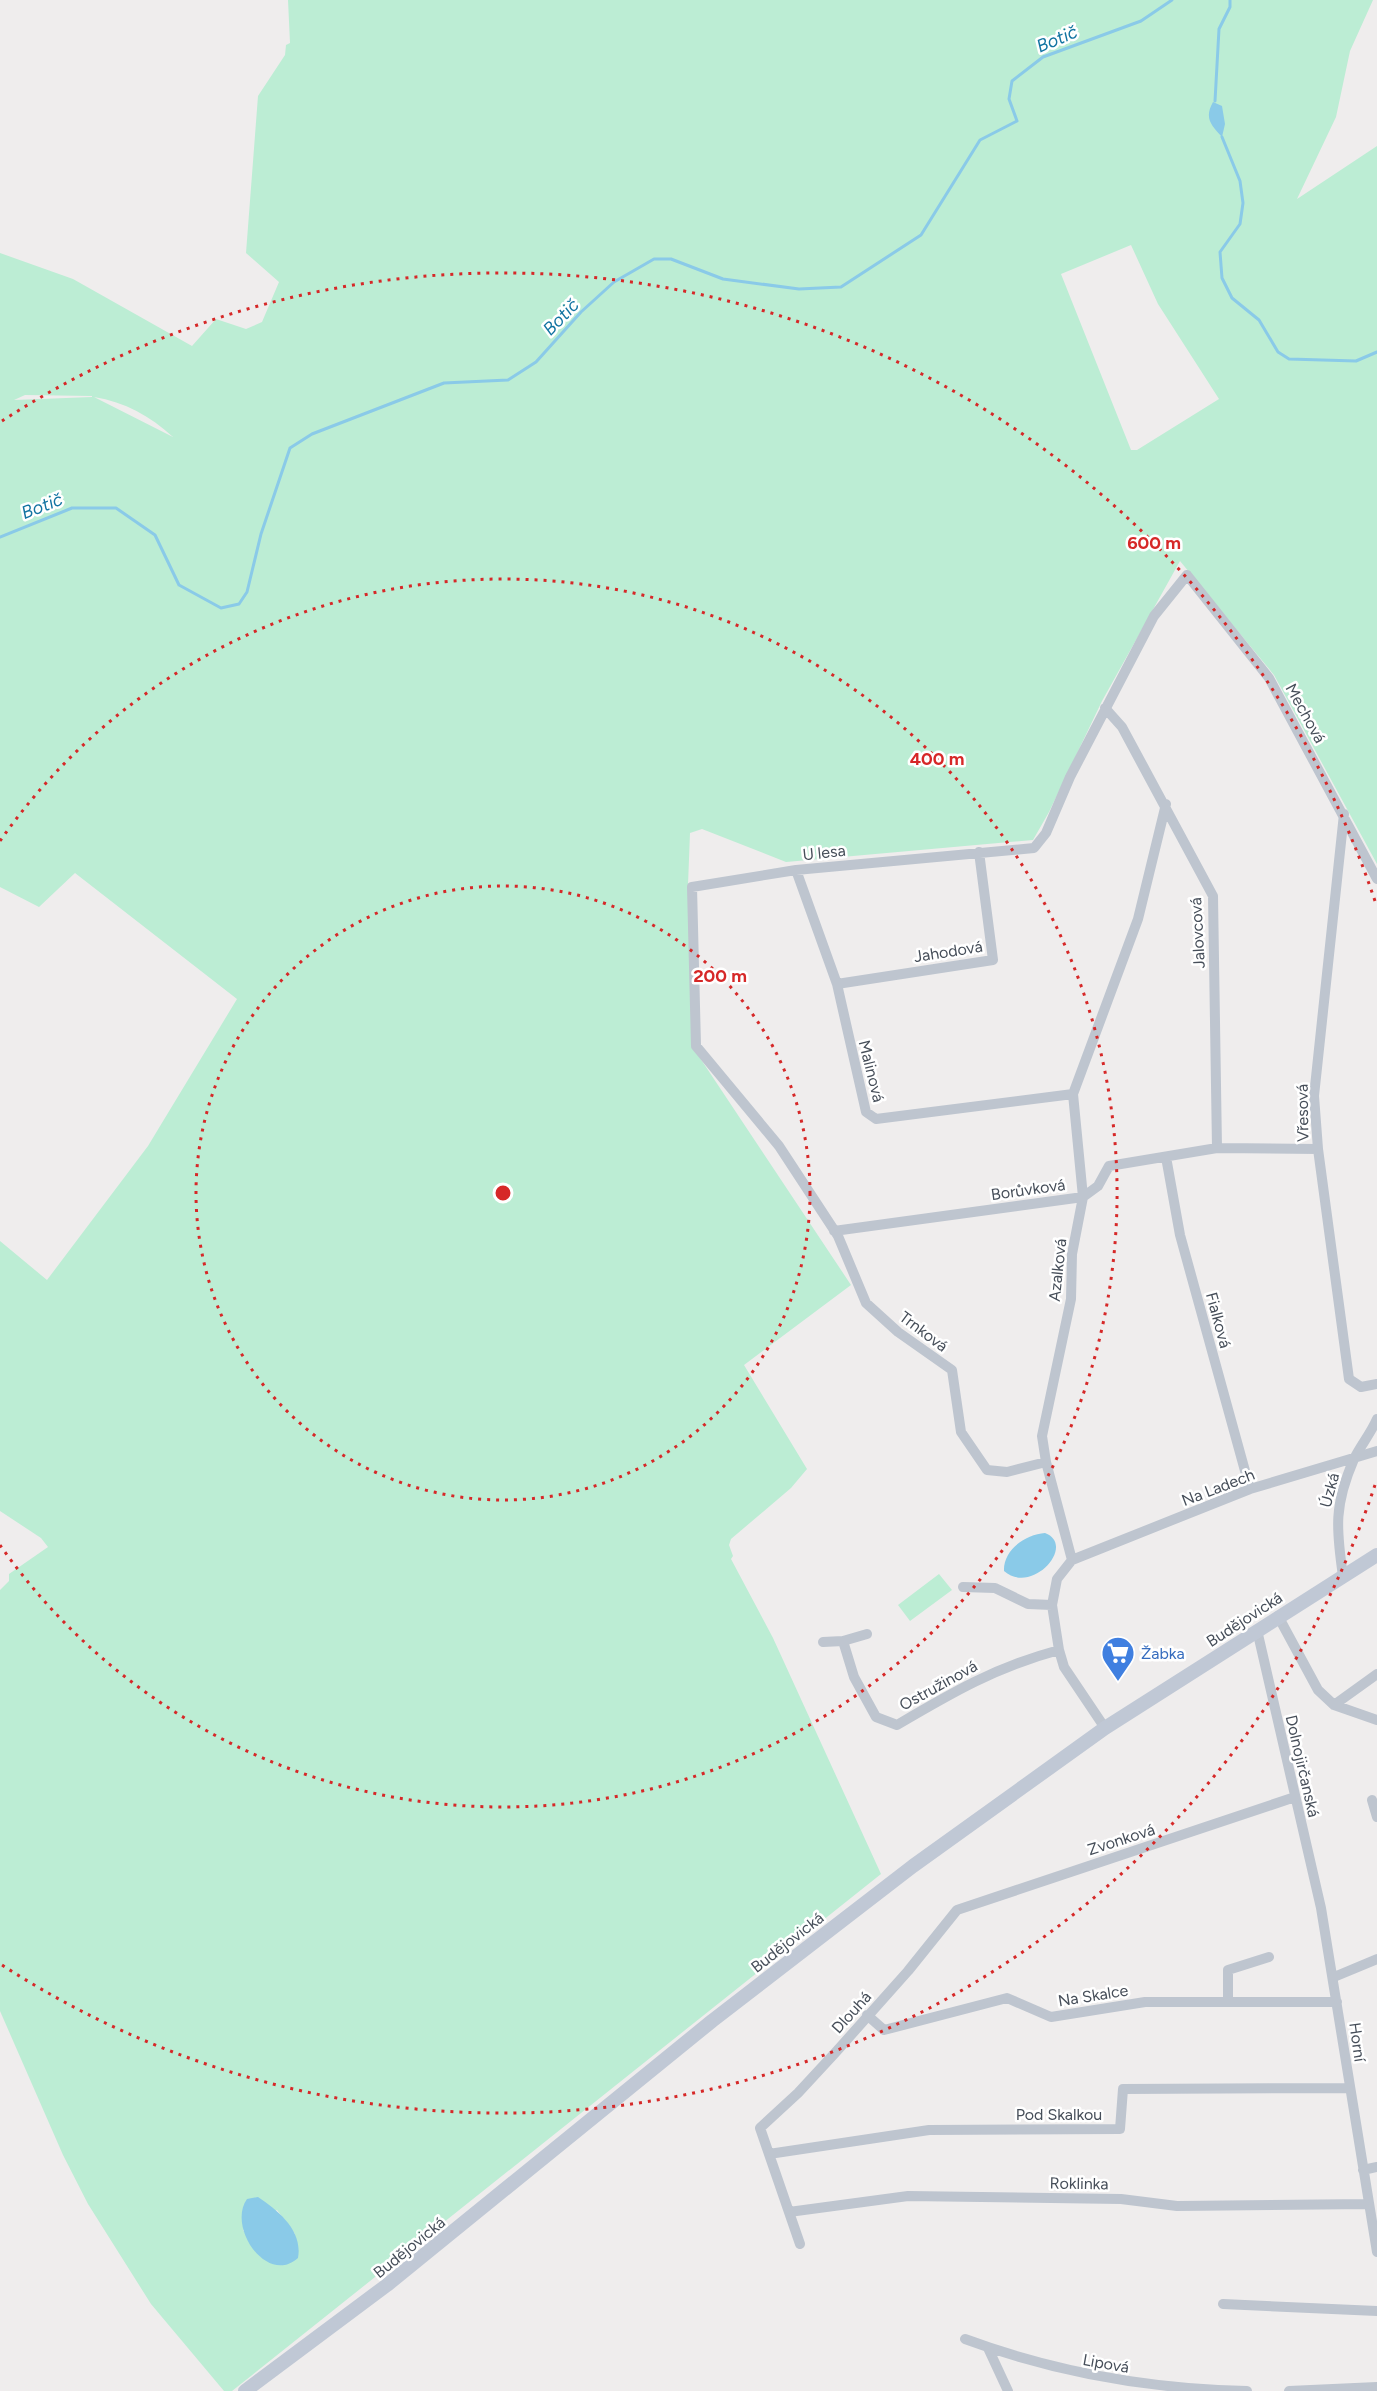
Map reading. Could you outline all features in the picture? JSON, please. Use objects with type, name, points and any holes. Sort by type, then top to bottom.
[{"type":"main road","name":"Budějovická","points":[[244,2391],[387,2285],[712,2021],[913,1866],[1105,1728],[1377,1555]]},
{"type":"street","name":"U lesa","points":[[834,1231],[778,1146],[696,1046],[692,887],[796,870],[1034,848],[1046,833],[1105,708],[1154,616],[1187,575]]},
{"type":"street","name":"Mechová","points":[[1187,575],[1269,678],[1377,879]]},
{"type":"street","name":"Jalovcová","points":[[1105,708],[1122,727],[1166,804],[1213,896],[1217,1148]]},
{"type":"street","name":"Azalková","points":[[1072,1560],[1046,1462],[1042,1436],[1071,1299],[1072,1254],[1083,1197],[1073,1094],[1138,919],[1166,804]]},
{"type":"street","name":"Vřesová","points":[[1344,814],[1314,1096],[1318,1149],[1349,1379],[1360,1387],[1377,1384]]},
{"type":"street","name":"Jahodová","points":[[837,984],[993,960],[979,852]]},
{"type":"street","name":"Malinová","points":[[796,870],[837,984],[866,1112],[876,1119],[1073,1094]]},
{"type":"street","name":"Borůvková","points":[[834,1231],[1083,1197],[1098,1186],[1109,1166],[1217,1148],[1318,1149]]},
{"type":"street","name":"Fialková","points":[[1166,1157],[1180,1235],[1250,1490]]},
{"type":"street","name":"Trnková","points":[[834,1231],[866,1303],[898,1332],[952,1370],[961,1432],[987,1470],[1007,1472],[1046,1462]]},
{"type":"street","name":"Úzká","points":[[1343,1576],[1336,1527],[1338,1506],[1355,1457],[1377,1419]]},
{"type":"street","name":"Na Ladech","points":[[1072,1560],[1250,1490],[1377,1451]]},
{"type":"street","points":[[1072,1560],[1057,1579],[1052,1605],[1059,1650],[1064,1667],[1105,1728]]},
{"type":"street","points":[[963,1587],[995,1588],[1028,1604],[1052,1605]]},
{"type":"street","points":[[1278,1616],[1318,1690],[1334,1705],[1377,1720]]},
{"type":"street","name":"Dolnojirčanská","points":[[1257,1630],[1321,1908]]},
{"type":"street","points":[[823,1642],[843,1641],[867,1634]]},
{"type":"street","name":"Ostružinová","points":[[843,1641],[854,1677],[876,1717],[897,1725],[963,1687],[1016,1661],[1059,1650]]},
{"type":"street","points":[[1334,1705],[1377,1674]]},
{"type":"street","name":"Zvonková","points":[[957,1910],[1295,1797]]},
{"type":"street","points":[[1372,1800],[1377,1817]]},
{"type":"street","name":"Horní","points":[[1321,1908],[1377,2252]]},
{"type":"street","name":"Dlouhá","points":[[769,2154],[760,2128],[798,2093],[908,1971],[957,1910]]},
{"type":"street","points":[[1228,2002],[1228,1970],[1269,1957]]},
{"type":"street","points":[[1334,1977],[1377,1959]]},
{"type":"street","name":"Na Skalce","points":[[867,2015],[884,2030],[1007,1998],[1052,2017],[1145,2002],[1337,2002]]},
{"type":"street","name":"Pod Skalkou","points":[[769,2154],[929,2130],[1120,2129],[1123,2089],[1349,2088]]},
{"type":"street","points":[[769,2154],[800,2244]]},
{"type":"street","points":[[1363,2170],[1377,2167]]},
{"type":"street","name":"Roklinka","points":[[789,2212],[908,2196],[1121,2199],[1177,2206],[1369,2204]]},
{"type":"street","points":[[1223,2304],[1377,2311]]},
{"type":"street","name":"Lipová","points":[[965,2339],[1055,2368],[1111,2380],[1197,2390],[1247,2391]]},
{"type":"street","points":[[988,2348],[1008,2391]]},
{"type":"street","points":[[1289,2391],[1377,2387]]},
{"type":"green space","points":[[288,0],[1373,0],[1350,51],[1336,117],[1297,199],[1377,146],[1377,864],[1274,675],[1180,561],[1102,701],[1049,812],[1033,840],[786,862],[702,829],[690,833],[688,885],[692,1046],[851,1285],[744,1365],[807,1469],[791,1488],[731,1539],[729,1545],[733,1556],[731,1559],[773,1638],[881,1874],[232,2391],[224,2391],[151,2304],[88,2204],[63,2155],[0,2011],[0,1590],[9,1581],[9,1574],[48,1547],[41,1538],[0,1511],[0,1241],[47,1280],[148,1146],[237,999],[75,873],[39,907],[0,887],[0,253],[73,279],[192,346],[216,319],[246,329],[262,322],[279,282],[246,253],[258,96],[285,55],[286,45],[290,43]],"holes":[[[1131,245],[1158,304],[1219,399],[1137,450],[1131,450],[1061,274]],[[25,395],[92,396],[92,397],[14,400]],[[94,397],[116,402],[137,411],[173,437]],[[277,2210],[295,2234],[261,2257],[243,2230]]]},
{"type":"green space","points":[[939,1574],[952,1590],[910,1621],[898,1605]]},
{"type":"water","points":[[1213,102],[1222,106],[1225,124],[1222,137],[1210,121],[1209,113]]},
{"type":"water","points":[[1045,1533],[1054,1539],[1056,1548],[1047,1566],[1027,1577],[1015,1577],[1004,1571],[1007,1556],[1017,1544],[1030,1536]]},
{"type":"water","points":[[258,2197],[281,2215],[297,2239],[298,2258],[286,2265],[274,2265],[263,2259],[253,2250],[246,2237],[242,2224],[242,2211],[247,2199]]},
{"type":"waterway","name":"Botič","points":[[0,537],[72,508],[116,508],[155,535],[179,585],[221,608],[239,604],[247,592],[261,534],[290,448],[312,434],[444,383],[508,380],[536,362],[581,312],[614,282],[654,259],[671,259],[723,279],[799,289],[841,287],[921,235],[980,140],[1017,121],[1009,99],[1012,81],[1043,57],[1141,21],[1172,0]]},
{"type":"waterway","points":[[1215,101],[1219,29],[1230,7],[1230,0]]},
{"type":"waterway","points":[[1222,137],[1240,181],[1243,203],[1240,224],[1220,252],[1222,278],[1232,298],[1259,320],[1278,352],[1289,359],[1356,361],[1377,352]]},
{"type":"place","name":"Žabka","points":[[1118,1682]]}]
